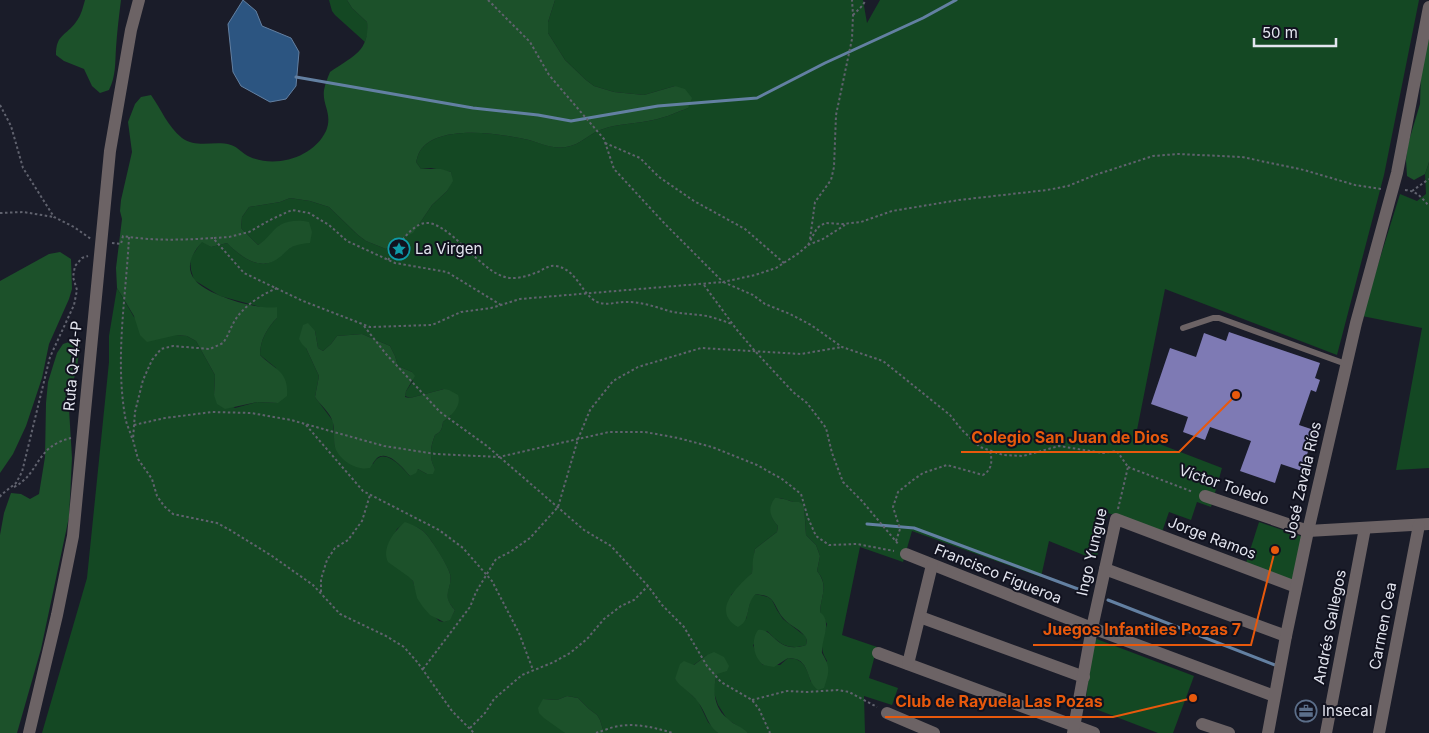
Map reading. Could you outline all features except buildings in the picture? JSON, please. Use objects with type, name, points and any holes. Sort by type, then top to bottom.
[{"type":"street","name":"Ruta Q-44-P","points":[[29,733],[58,615],[73,536],[110,152],[131,30],[139,0]]},
{"type":"street","name":"José Zavala Ríos","points":[[1268,733],[1308,532],[1356,323],[1392,189],[1429,7]]},
{"type":"street","name":"Víctor Toledo","points":[[1205,496],[1308,532],[1424,524]]},
{"type":"street","name":"Ingo Yungue","points":[[1074,729],[1092,628],[1116,519]]},
{"type":"street","name":"Jorge Ramos","points":[[1116,519],[1296,588]]},
{"type":"street","name":"Carmen Cea","points":[[1379,733],[1424,524]]},
{"type":"street","name":"Andrés Gallegos","points":[[1326,733],[1365,528]]},
{"type":"street","name":"Francisco Figueroa","points":[[906,554],[1092,628],[1274,696]]},
{"type":"street","points":[[908,664],[932,565]]},
{"type":"street","points":[[1105,569],[1286,636]]},
{"type":"street","points":[[920,616],[1084,677]]},
{"type":"street","points":[[878,654],[1074,729],[1094,733]]},
{"type":"street","points":[[887,713],[932,732]]},
{"type":"street","points":[[1202,724],[1229,733]]},
{"type":"lane","points":[[1182,328],[1213,318],[1219,318],[1346,364]]},
{"type":"path","points":[[488,0],[530,42],[549,75],[604,139],[614,169],[664,224],[723,282],[811,325],[842,347],[882,361],[950,415],[962,430],[980,447],[1003,455],[1023,456],[1059,446],[1103,453],[1112,450],[1117,451],[1128,467]]},
{"type":"path","points":[[810,241],[815,202],[831,180],[836,115],[852,39],[852,0]]},
{"type":"path","points":[[853,15],[866,0]]},
{"type":"path","points":[[0,105],[11,126],[23,168],[54,217]]},
{"type":"path","points":[[605,143],[640,158],[648,164],[655,174],[694,201],[744,229],[784,262]]},
{"type":"path","points":[[808,245],[817,228],[825,223],[861,222],[892,211],[1068,186],[1095,174],[1153,156],[1178,154],[1242,158],[1304,170],[1375,189],[1412,191],[1418,194],[1429,206]]},
{"type":"path","points":[[1412,191],[1429,179]]},
{"type":"path","points":[[11,488],[22,472],[50,356],[74,305],[76,290],[75,266],[78,261],[87,256],[96,256],[101,249],[121,244],[123,236],[181,240],[229,237],[249,232],[292,210],[309,213],[329,225],[347,241],[395,263],[447,272],[501,305]]},
{"type":"path","points":[[0,213],[23,212],[54,217],[74,227],[101,249]]},
{"type":"path","points":[[388,260],[413,229],[424,223],[437,225],[448,231],[464,248],[496,274],[505,278],[516,278],[550,266],[557,266],[570,273],[595,301],[601,303],[628,302],[650,305],[671,311],[709,317],[732,324]]},
{"type":"path","points":[[213,238],[244,273],[362,324],[370,327],[432,326],[461,312],[501,305],[520,299],[704,285],[755,275],[776,268],[808,245],[823,239],[847,223]]},
{"type":"path","points":[[129,237],[121,351],[125,418],[138,458],[152,479],[157,496],[173,514],[217,523],[230,530],[314,585],[340,614],[386,636],[404,647],[423,669],[452,711],[474,733]]},
{"type":"path","points":[[704,285],[732,324],[754,350],[793,392],[808,403],[826,428],[832,453],[843,482],[862,501],[906,554]]},
{"type":"path","points":[[133,440],[135,412],[143,380],[152,360],[162,349],[173,346],[210,349],[223,343],[234,321],[242,312],[250,304],[277,288]]},
{"type":"path","points":[[362,324],[386,354],[440,412],[499,457],[584,530],[611,546],[648,586],[662,605],[684,627],[707,666],[721,682],[752,700],[759,709],[770,733]]},
{"type":"path","points":[[423,669],[470,607],[476,592],[496,559],[530,538],[558,507],[578,439],[590,410],[613,381],[638,367],[701,348],[801,354],[842,347]]},
{"type":"path","points":[[134,425],[165,418],[212,412],[252,413],[304,424],[384,446],[436,454],[499,457],[609,432],[645,432],[712,447],[757,465],[782,479],[801,494],[816,536],[830,545],[857,544],[906,554]]},
{"type":"path","points":[[304,424],[363,491],[439,530],[463,548],[492,581],[519,633],[533,670]]},
{"type":"path","points":[[0,496],[27,476],[44,451],[61,441],[83,437]]},
{"type":"path","points":[[896,542],[900,529],[892,507],[898,492],[923,473],[947,465],[983,476],[991,466],[990,450]]},
{"type":"path","name":"Víctor Toledo","points":[[1128,467],[1205,496]]},
{"type":"path","name":"Ingo Yungue","points":[[1116,519],[1128,467]]},
{"type":"path","points":[[321,593],[321,578],[327,560],[335,548],[348,540],[362,521],[370,495]]},
{"type":"path","points":[[470,728],[485,713],[494,699],[522,675],[554,662],[570,653],[587,639],[604,619],[621,606],[634,600],[648,586]]},
{"type":"path","points":[[752,700],[787,691],[838,690],[849,692],[887,713]]},
{"type":"path","points":[[596,733],[618,726],[636,726],[655,728],[673,733]]},
{"type":"green space","points":[[85,0],[121,0],[113,80],[109,90],[100,93],[92,86],[84,69],[64,61],[56,55],[56,48],[60,39],[78,20]]},
{"type":"green space","points":[[329,0],[347,0],[352,8],[367,22],[368,32],[365,42],[335,15]]},
{"type":"green space","points":[[347,0],[555,0],[548,22],[548,33],[565,60],[594,86],[614,92],[644,95],[675,86],[685,89],[692,98],[688,108],[673,114],[653,120],[608,127],[576,144],[566,147],[552,147],[529,140],[487,133],[455,134],[429,142],[420,151],[416,162],[421,169],[441,169],[451,172],[453,181],[447,191],[432,205],[413,233],[394,242],[386,249],[366,241],[329,207],[310,201],[290,198],[280,202],[249,207],[242,217],[241,228],[258,245],[277,227],[287,222],[309,222],[312,232],[310,243],[291,248],[278,259],[266,264],[247,259],[227,243],[211,247],[202,242],[193,255],[190,270],[195,280],[201,286],[234,301],[259,307],[277,307],[277,318],[265,335],[261,344],[260,355],[283,376],[286,381],[287,396],[278,403],[257,402],[225,409],[217,404],[214,395],[215,375],[196,341],[187,336],[177,335],[147,342],[140,335],[134,316],[117,288],[116,268],[122,219],[120,211],[121,200],[132,152],[128,122],[135,104],[141,97],[151,95],[177,134],[188,141],[200,144],[218,143],[231,145],[250,157],[260,160],[282,161],[303,154],[320,140],[328,125],[324,90],[330,72],[358,53],[365,40],[367,22],[352,8]]},
{"type":"green space","points":[[555,0],[863,0],[867,23],[880,0],[1419,0],[1384,175],[1337,355],[1165,289],[1136,435],[1222,468],[1211,507],[1197,502],[1191,520],[1169,512],[1162,532],[1108,513],[1096,560],[1049,541],[1041,577],[912,531],[903,562],[860,547],[842,635],[877,647],[869,678],[898,688],[892,705],[864,696],[865,733],[748,733],[727,719],[718,705],[713,690],[717,674],[707,655],[675,679],[698,701],[708,722],[718,733],[604,733],[597,715],[578,698],[567,696],[557,700],[543,699],[565,733],[42,733],[87,578],[109,362],[109,336],[117,288],[134,317],[196,341],[215,375],[214,395],[235,408],[257,402],[278,403],[276,368],[260,355],[261,344],[265,335],[277,318],[268,309],[220,296],[194,280],[191,270],[190,259],[202,241],[211,247],[227,243],[247,259],[260,263],[273,261],[299,243],[280,225],[266,240],[258,245],[241,228],[242,217],[249,207],[280,202],[290,198],[310,201],[329,207],[366,241],[386,249],[419,224],[432,205],[447,191],[452,181],[451,172],[431,168],[421,169],[416,162],[420,151],[429,142],[455,134],[487,133],[529,140],[552,147],[566,147],[576,144],[603,129],[658,119],[688,108],[675,86],[644,95],[614,92],[594,86],[565,60],[548,33],[548,22]],"holes":[[[315,331],[318,348],[323,351],[337,336],[362,334],[390,346],[398,366],[412,372],[413,381],[405,396],[410,398],[444,389],[451,415],[443,422],[441,430],[433,439],[431,457],[435,469],[427,474],[418,469],[410,476],[397,463],[387,457],[377,459],[373,464],[335,447],[333,421],[315,397],[319,376],[306,348]],[[780,498],[804,505],[806,535],[816,545],[820,556],[817,571],[823,581],[820,612],[827,624],[822,647],[827,661],[811,682],[804,665],[798,660],[788,658],[780,665],[763,665],[759,660],[753,645],[767,631],[784,645],[794,647],[806,645],[807,640],[805,636],[783,619],[772,600],[756,594],[751,598],[746,619],[731,595],[752,573],[755,549],[777,532],[778,526],[771,513],[772,503]],[[405,523],[417,527],[426,533],[446,565],[450,574],[447,596],[455,610],[447,621],[439,621],[418,598],[413,581],[388,546],[397,529]]]},
{"type":"green space","points":[[1429,33],[1429,162],[1425,174],[1414,180],[1407,176],[1406,160],[1408,144],[1420,104],[1421,69]]},
{"type":"green space","points":[[1429,162],[1429,468],[1396,470],[1422,328],[1362,316],[1400,194],[1417,201],[1426,194],[1425,174]]},
{"type":"green space","points":[[60,252],[71,259],[72,289],[49,344],[42,378],[26,426],[13,454],[0,473],[0,281],[49,254]]},
{"type":"green space","points":[[308,323],[315,331],[318,348],[323,351],[337,336],[362,334],[390,346],[398,366],[412,372],[415,376],[406,391],[405,397],[410,398],[444,389],[458,395],[457,407],[443,422],[441,430],[433,439],[431,452],[435,469],[433,474],[427,474],[418,469],[416,473],[410,476],[395,461],[386,456],[377,458],[370,468],[359,468],[349,464],[340,456],[335,447],[332,419],[315,397],[319,376],[306,348],[299,339],[303,325]]},
{"type":"green space","points":[[72,341],[80,347],[69,409],[72,458],[69,517],[41,649],[17,733],[0,733],[0,535],[4,513],[11,493],[21,494],[30,499],[39,494],[45,457],[48,382],[57,353],[63,344]]},
{"type":"green space","points":[[775,498],[799,502],[804,505],[806,535],[816,545],[820,556],[817,571],[823,581],[823,591],[820,612],[826,621],[822,653],[828,670],[824,688],[818,690],[811,681],[804,665],[796,659],[788,658],[774,667],[762,664],[759,661],[754,647],[754,638],[758,630],[768,632],[782,644],[788,646],[806,645],[807,640],[800,631],[784,619],[771,599],[756,594],[745,620],[738,627],[730,621],[726,614],[726,606],[729,599],[752,573],[755,549],[777,532],[778,526],[773,519],[770,509]]},
{"type":"green space","points":[[405,522],[426,533],[449,570],[448,600],[455,610],[450,620],[444,622],[430,615],[417,598],[413,581],[388,562],[386,551],[390,540],[393,534]]},
{"type":"green space","points":[[1259,522],[1303,537],[1293,582],[1246,563]]},
{"type":"green space","points":[[1094,638],[1194,676],[1173,733],[1158,733],[1085,705]]},
{"type":"green space","points":[[714,652],[724,657],[729,666],[727,671],[717,674],[715,698],[717,704],[723,715],[748,733],[718,733],[711,726],[696,699],[675,679],[680,664],[684,661],[694,665]]},
{"type":"green space","points":[[567,696],[578,698],[597,715],[604,733],[565,733],[539,713],[538,708],[543,699],[557,700]]},
{"type":"water","points":[[243,0],[256,11],[262,26],[291,38],[299,52],[296,86],[286,99],[270,102],[241,86],[233,72],[228,24]]},
{"type":"waterway","points":[[296,77],[473,108],[538,115],[571,121],[658,106],[757,98],[825,63],[923,18],[956,0]]},
{"type":"waterway","points":[[867,524],[914,528],[1086,592]]},
{"type":"waterway","points":[[1108,600],[1275,665]]},
{"type":"place","name":"La Virgen","points":[[399,249]]},
{"type":"place","name":"Colegio San Juan de Dios","points":[[1236,395]]},
{"type":"place","name":"Juegos Infantiles Pozas 7","points":[[1275,550]]},
{"type":"place","name":"Club de Rayuela Las Pozas","points":[[1193,698]]},
{"type":"place","name":"Insecal","points":[[1306,711]]}]
